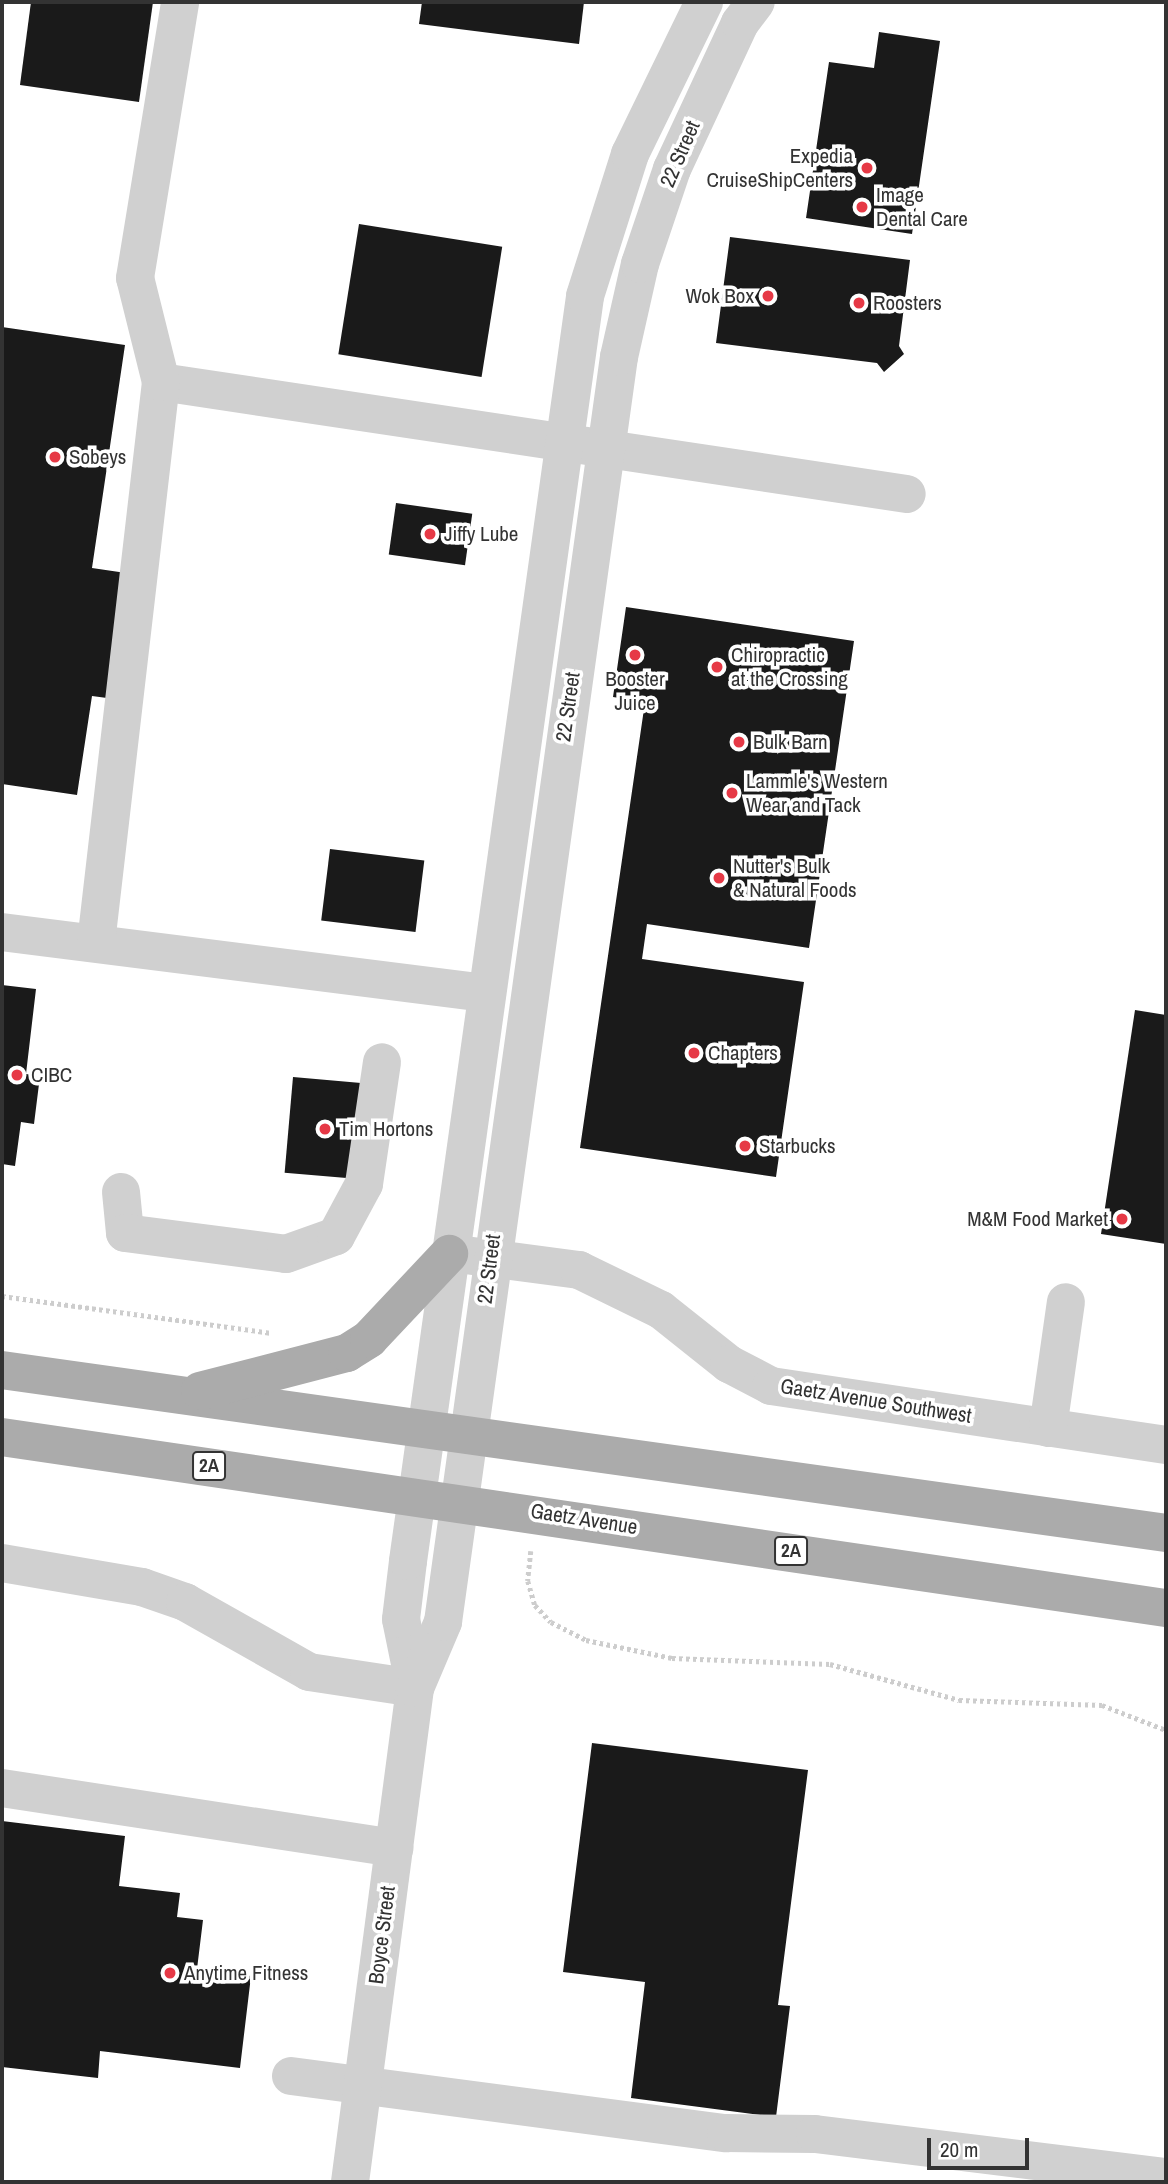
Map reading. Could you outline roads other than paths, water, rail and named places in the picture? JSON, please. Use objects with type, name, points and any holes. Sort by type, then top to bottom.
[{"type":"main road","points":[[181,1396],[347,1353],[369,1339],[449,1254]]},
{"type":"main road","points":[[2,1370],[424,1433],[1166,1533]]},
{"type":"main road","name":"Gaetz Avenue","points":[[2,1437],[459,1500],[1166,1608]]},
{"type":"street","points":[[96,943],[161,382],[135,278],[180,2]]},
{"type":"street","name":"22 Street","points":[[416,1494],[563,443],[603,228],[657,91],[704,2]]},
{"type":"street","name":"22 Street","points":[[468,1438],[490,1258],[605,450],[631,297],[650,228],[740,23],[756,2]]},
{"type":"street","points":[[161,382],[907,494]]},
{"type":"street","points":[[2,932],[486,993]]},
{"type":"street","points":[[121,1192],[125,1233],[286,1254],[336,1236],[365,1184],[382,1062]]},
{"type":"street","name":"Gaetz Avenue Southwest","points":[[449,1254],[579,1270],[661,1310],[729,1364],[771,1386],[1166,1445]]},
{"type":"street","points":[[1048,1428],[1066,1302]]},
{"type":"street","name":"Boyce Street","points":[[350,2182],[415,1688],[443,1622],[468,1438]]},
{"type":"street","name":"Boyce Street","points":[[415,1688],[401,1619],[416,1494]]},
{"type":"street","points":[[2,1563],[142,1587],[185,1602],[309,1672],[415,1688]]},
{"type":"street","points":[[2,1788],[394,1848]]},
{"type":"street","points":[[291,2076],[362,2088],[1166,2177]]},
{"type":"place","name":"Expedia CruiseShipCenters","points":[[867,168]]},
{"type":"place","name":"Image Dental Care","points":[[862,207]]},
{"type":"place","name":"Wok Box","points":[[768,296]]},
{"type":"place","name":"Roosters","points":[[859,303]]},
{"type":"place","name":"Sobeys","points":[[55,457]]},
{"type":"place","name":"Jiffy Lube","points":[[430,534]]},
{"type":"place","name":"Booster Juice","points":[[635,655]]},
{"type":"place","name":"Chiropractic at the Crossing","points":[[717,667]]},
{"type":"place","name":"Bulk Barn","points":[[739,742]]},
{"type":"place","name":"Lammle's Western Wear and Tack","points":[[732,793]]},
{"type":"place","name":"Nutter's Bulk & Natural Foods","points":[[719,878]]},
{"type":"place","name":"Chapters","points":[[694,1053]]},
{"type":"place","name":"CIBC","points":[[17,1075]]},
{"type":"place","name":"Tim Hortons","points":[[325,1129]]},
{"type":"place","name":"Starbucks","points":[[745,1146]]},
{"type":"place","name":"M&M Food Market","points":[[1122,1219]]},
{"type":"place","name":"Anytime Fitness","points":[[170,1973]]}]
